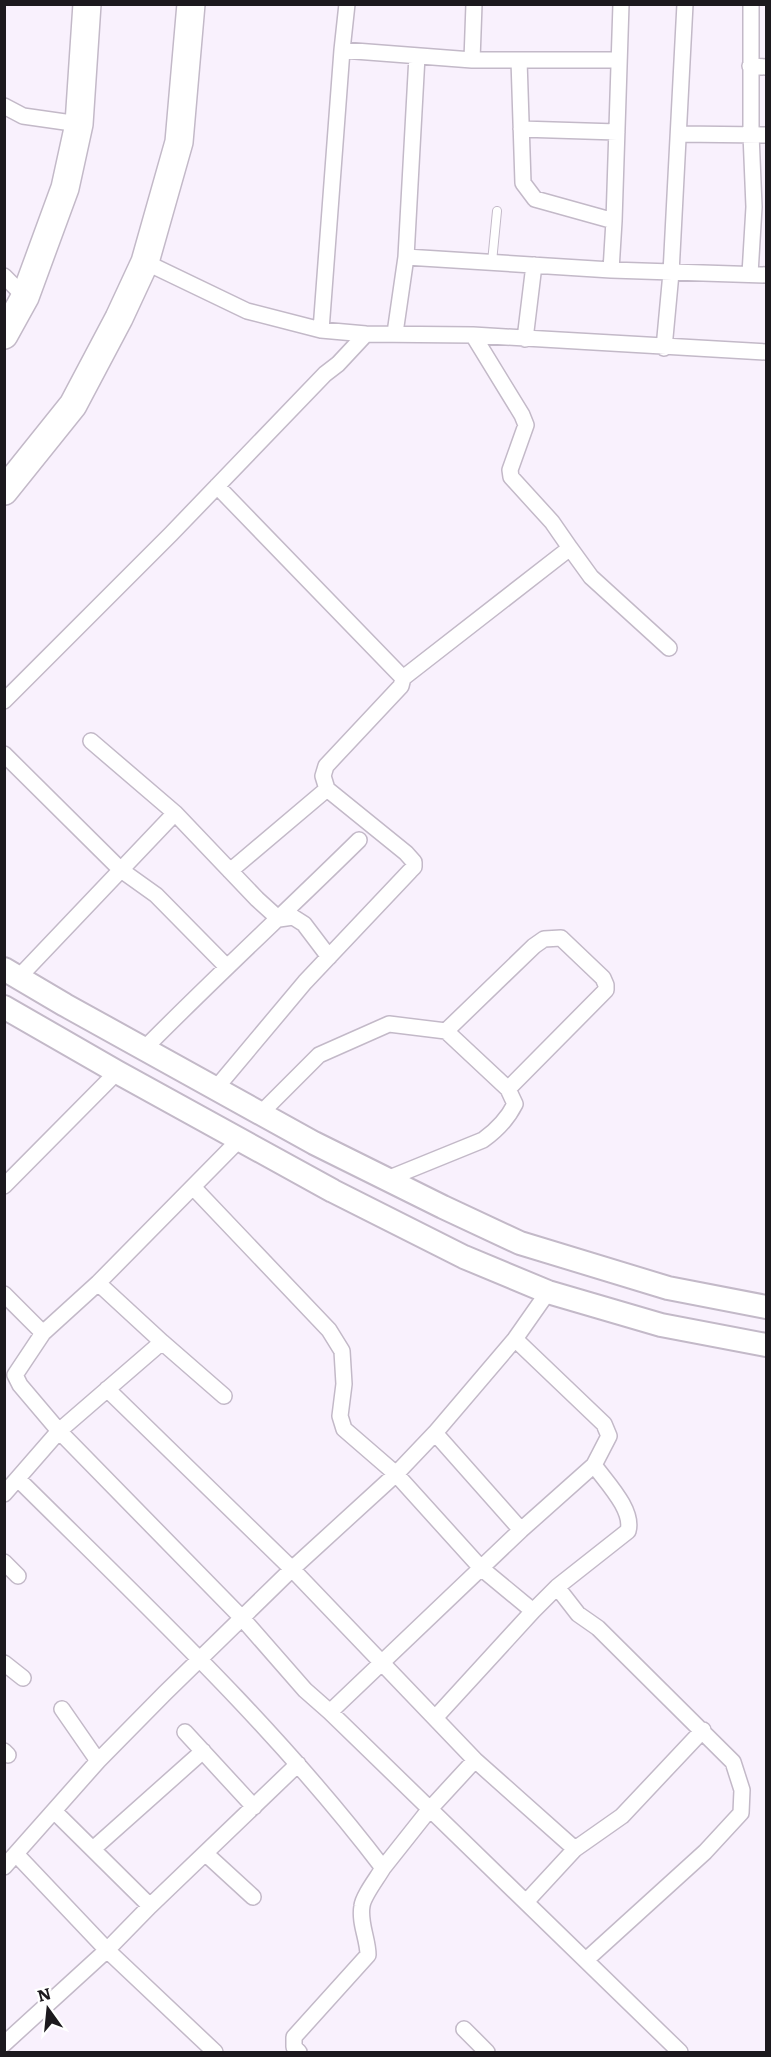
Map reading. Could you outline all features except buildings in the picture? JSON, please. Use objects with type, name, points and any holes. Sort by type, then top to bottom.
[{"type":"highway","points":[[4,335],[25,297],[65,188],[79,124],[87,4]]},
{"type":"highway","points":[[4,491],[73,405],[145,262],[179,142],[191,4]]},
{"type":"main road","points":[[12,973],[65,1005],[314,1143],[520,1243],[668,1288],[766,1307]]},
{"type":"main road","points":[[4,1007],[333,1191],[464,1257],[548,1292],[661,1325],[766,1345]]},
{"type":"main road","points":[[156,1093],[173,1064]]},
{"type":"main road","points":[[661,1325],[668,1288]]},
{"type":"street","points":[[321,330],[347,4]]},
{"type":"street","points":[[472,60],[474,4]]},
{"type":"street","points":[[611,270],[621,4]]},
{"type":"street","points":[[664,348],[671,273],[685,4]]},
{"type":"street","points":[[750,274],[759,135],[750,66],[751,4]]},
{"type":"street","points":[[342,50],[472,60],[619,60]]},
{"type":"street","points":[[395,333],[406,256],[417,56]]},
{"type":"street","points":[[519,60],[523,183],[535,199],[614,221]]},
{"type":"street","points":[[750,66],[766,67]]},
{"type":"street","points":[[4,106],[23,116],[79,124]]},
{"type":"street","points":[[521,129],[617,132]]},
{"type":"street","points":[[679,134],[759,135]]},
{"type":"street","points":[[406,256],[611,270],[766,275]]},
{"type":"street","points":[[145,262],[247,311],[321,330],[366,334],[473,335],[664,348],[766,352]]},
{"type":"street","points":[[525,339],[534,265]]},
{"type":"street","points":[[4,276],[25,297]]},
{"type":"street","points":[[4,701],[366,334]]},
{"type":"street","points":[[473,335],[526,425],[510,470],[511,477],[552,522],[591,577],[669,648]]},
{"type":"street","points":[[217,486],[404,678]]},
{"type":"street","points":[[217,1088],[305,982],[414,867],[414,862],[406,853],[327,789],[323,776],[326,766],[402,686],[404,678],[570,548]]},
{"type":"street","points":[[91,741],[175,813],[279,919]]},
{"type":"street","points":[[4,754],[121,870],[156,895],[226,966]]},
{"type":"street","points":[[230,871],[327,789]]},
{"type":"street","points":[[12,973],[121,870],[175,813]]},
{"type":"street","points":[[145,1048],[226,966],[279,919],[359,840]]},
{"type":"street","points":[[279,919],[293,917],[304,924],[329,957]]},
{"type":"street","points":[[446,1031],[534,946],[544,939],[561,938],[603,978],[606,990],[508,1089]]},
{"type":"street","points":[[261,1113],[319,1055],[353,1041],[372,1030],[389,1024],[446,1031],[508,1089],[514,1104],[508,1117],[496,1131],[483,1140],[387,1179]]},
{"type":"street","points":[[4,1186],[117,1072]]},
{"type":"street","points":[[240,1140],[99,1283],[43,1334],[15,1375],[20,1385],[59,1431],[242,1618],[305,1690],[680,2052]]},
{"type":"street","points":[[193,1187],[329,1330],[342,1351],[344,1384],[340,1416],[344,1429],[396,1474],[480,1568],[533,1611]]},
{"type":"street","points":[[99,1283],[224,1396]]},
{"type":"street","points":[[4,1867],[98,1761],[292,1569],[396,1474],[435,1434],[514,1339],[548,1292]]},
{"type":"street","points":[[4,1294],[43,1334]]},
{"type":"street","points":[[330,1712],[520,1530],[594,1465],[609,1436],[607,1429],[514,1339]]},
{"type":"street","points":[[4,1494],[59,1431],[162,1342]]},
{"type":"street","points":[[107,1389],[292,1569],[475,1760],[575,1848]]},
{"type":"street","points":[[435,1434],[520,1530]]},
{"type":"street","points":[[435,1718],[557,1587],[628,1531],[630,1524],[626,1509],[594,1465]]},
{"type":"street","points":[[18,1479],[200,1659],[298,1764],[383,1868]]},
{"type":"street","points":[[4,1562],[18,1576]]},
{"type":"street","points":[[557,1587],[579,1614],[598,1628],[733,1762],[742,1790],[741,1813],[705,1852],[586,1960]]},
{"type":"street","points":[[4,1664],[23,1678]]},
{"type":"street","points":[[62,1709],[98,1761]]},
{"type":"street","points":[[526,1902],[575,1848],[622,1816],[703,1730]]},
{"type":"street","points":[[185,1732],[254,1807]]},
{"type":"street","points":[[93,1849],[202,1751]]},
{"type":"street","points":[[299,2052],[294,2047],[294,2037],[368,1955],[362,1905],[383,1868],[429,1810],[475,1760]]},
{"type":"street","points":[[10,2052],[4,2045],[107,1950],[298,1764]]},
{"type":"street","points":[[54,1811],[150,1906]]},
{"type":"street","points":[[205,1853],[253,1897]]},
{"type":"street","points":[[16,1854],[107,1950],[215,2052]]},
{"type":"street","points":[[464,2029],[487,2052]]},
{"type":"lane","points":[[492,262],[497,211]]}]
